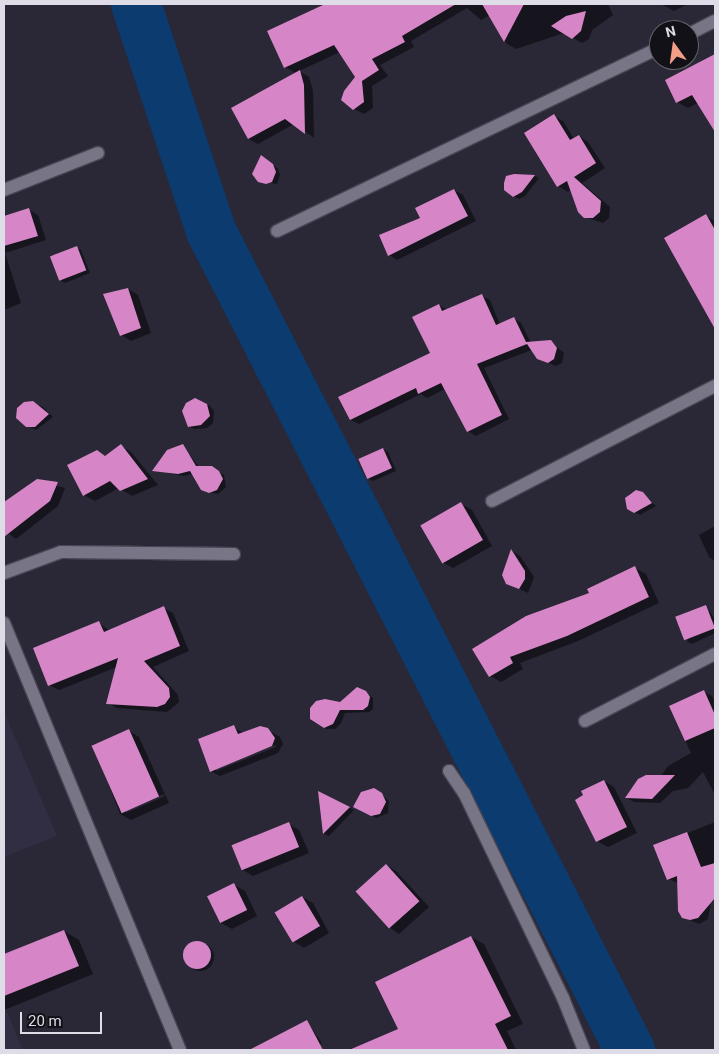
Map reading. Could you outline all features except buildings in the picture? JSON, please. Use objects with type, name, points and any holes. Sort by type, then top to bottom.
[{"type":"street","points":[[699,29],[715,21]]},
{"type":"street","points":[[277,231],[649,53]]},
{"type":"street","points":[[4,190],[98,153]]},
{"type":"street","points":[[492,501],[715,386]]},
{"type":"street","points":[[4,573],[61,552],[234,554]]},
{"type":"street","points":[[4,623],[180,1050]]},
{"type":"street","points":[[585,721],[715,654]]},
{"type":"street","points":[[449,771],[464,793],[547,963],[584,1050]]},
{"type":"shaded area","points":[[4,711],[57,836],[4,857]]},
{"type":"shaded area","points":[[4,1004],[23,1050],[4,1050]]},
{"type":"waterway","points":[[136,4],[211,231],[630,1050]]}]
